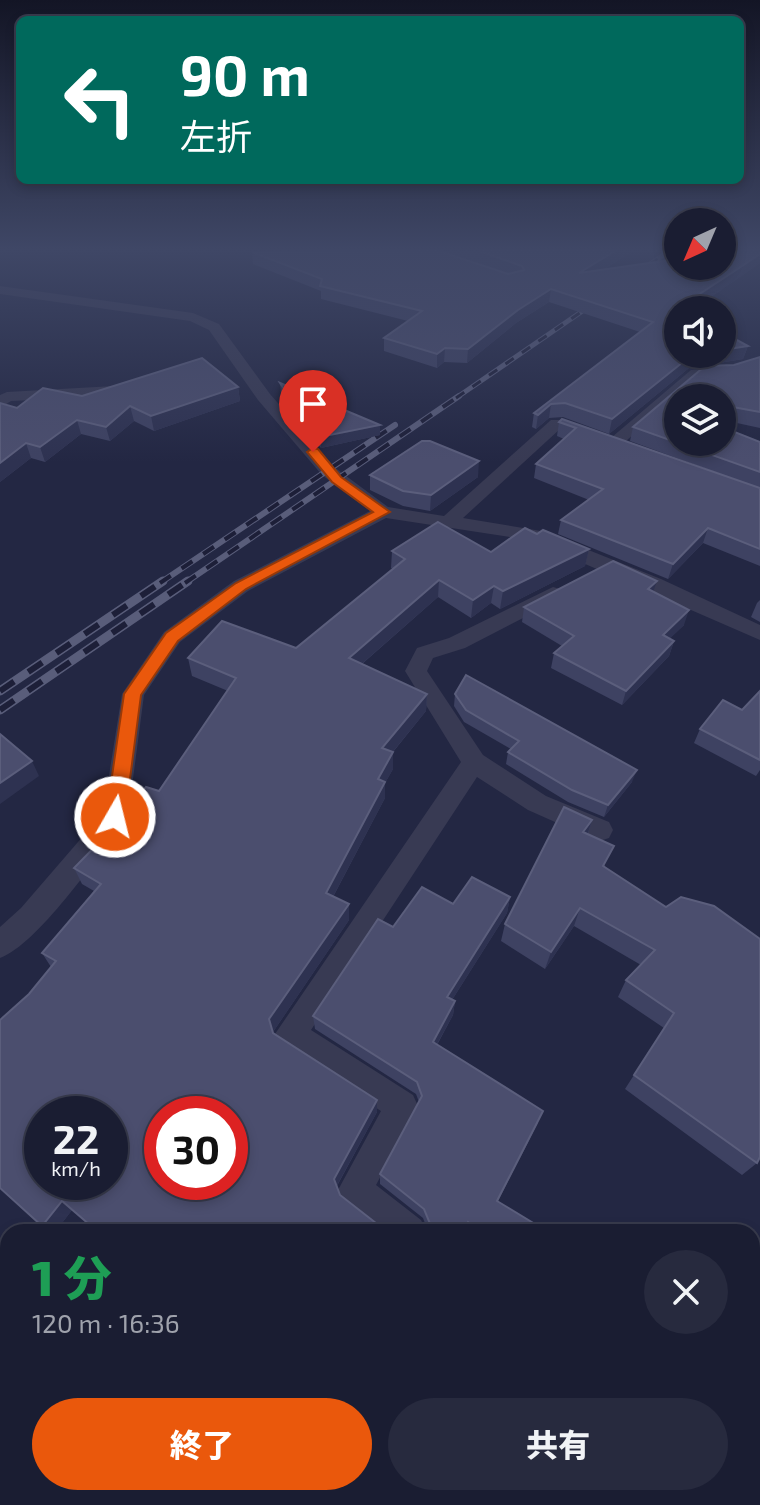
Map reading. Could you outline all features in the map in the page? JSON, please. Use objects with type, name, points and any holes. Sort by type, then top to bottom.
[{"type":"street","points":[[202,321],[214,327],[225,355],[299,434],[328,471],[383,512],[534,535],[760,633]]},
{"type":"street","points":[[449,521],[557,423],[620,446],[696,373],[729,371],[760,361]]},
{"type":"street","points":[[0,403],[7,397],[116,391],[142,382]]},
{"type":"street","points":[[0,945],[31,917],[115,817],[133,694],[172,637],[241,586],[383,512]]},
{"type":"street","points":[[600,830],[537,803],[474,762],[416,671],[425,653],[457,643],[609,565]]},
{"type":"street","points":[[399,1224],[355,1190],[402,1106],[290,1034],[474,762]]},
{"type":"building","points":[[408,321],[504,321],[468,349],[445,348],[437,354],[384,338]]},
{"type":"building","points":[[651,321],[664,321],[664,368],[676,368],[612,419],[565,403],[551,404],[538,415],[534,413],[653,322]]},
{"type":"building","points":[[736,340],[748,346],[736,348]]},
{"type":"building","points":[[760,357],[760,412],[736,408],[736,384],[684,384],[703,368],[736,368],[736,364]]},
{"type":"building","points":[[202,358],[238,387],[151,416],[130,406],[106,427],[77,420],[40,447],[26,443],[0,463],[0,403],[17,408],[43,388],[82,396]]},
{"type":"building","points":[[280,383],[380,425],[320,437]]},
{"type":"building","points":[[664,401],[664,438],[633,427]]},
{"type":"building","points":[[562,419],[760,488],[760,549],[708,528],[673,564],[561,520],[603,489],[536,464],[576,428],[559,422]]},
{"type":"building","points":[[736,433],[760,442],[760,472],[715,456],[736,456]]},
{"type":"building","points":[[422,441],[430,441],[479,461],[431,495],[403,491],[370,475]]},
{"type":"building","points":[[438,522],[491,552],[525,528],[537,534],[543,530],[589,549],[503,591],[494,586],[473,600],[439,580],[349,658],[427,694],[382,748],[393,752],[378,779],[385,782],[326,893],[349,904],[269,1019],[273,1033],[377,1100],[334,1179],[340,1195],[377,1224],[89,1224],[62,1201],[44,1224],[40,1224],[0,1188],[0,1020],[29,994],[56,961],[42,953],[101,884],[74,868],[120,821],[146,787],[159,791],[236,678],[188,658],[222,621],[296,648],[405,559],[392,551]]},
{"type":"building","points":[[613,561],[657,581],[648,589],[689,610],[663,635],[674,641],[626,691],[554,653],[574,636],[524,607]]},
{"type":"building","points":[[466,675],[637,770],[608,805],[572,790],[508,752],[519,741],[466,710],[455,694]]},
{"type":"building","points":[[760,691],[760,760],[700,729],[723,700],[742,710]]},
{"type":"building","points":[[0,734],[32,761],[0,783]]},
{"type":"building","points":[[564,807],[592,820],[583,832],[614,846],[603,866],[666,907],[681,897],[714,906],[760,939],[760,1157],[757,1163],[634,1075],[674,1013],[626,980],[655,950],[580,908],[551,952],[505,924]]},
{"type":"building","points":[[472,877],[510,897],[447,997],[455,1001],[433,1042],[543,1111],[497,1201],[535,1224],[430,1224],[424,1209],[380,1174],[422,1096],[417,1082],[313,1016],[378,919],[393,927],[422,887],[453,904]]},
{"type":"railway","points":[[456,398],[568,321]]},
{"type":"railway","points":[[185,583],[459,396]]},
{"type":"railway","points":[[160,583],[395,425]]},
{"type":"railway","points":[[0,691],[163,581]]},
{"type":"railway","points":[[0,710],[188,581]]},
{"type":"route","points":[[115,817],[133,694],[172,637],[241,586],[383,512],[336,480],[313,452]]}]
